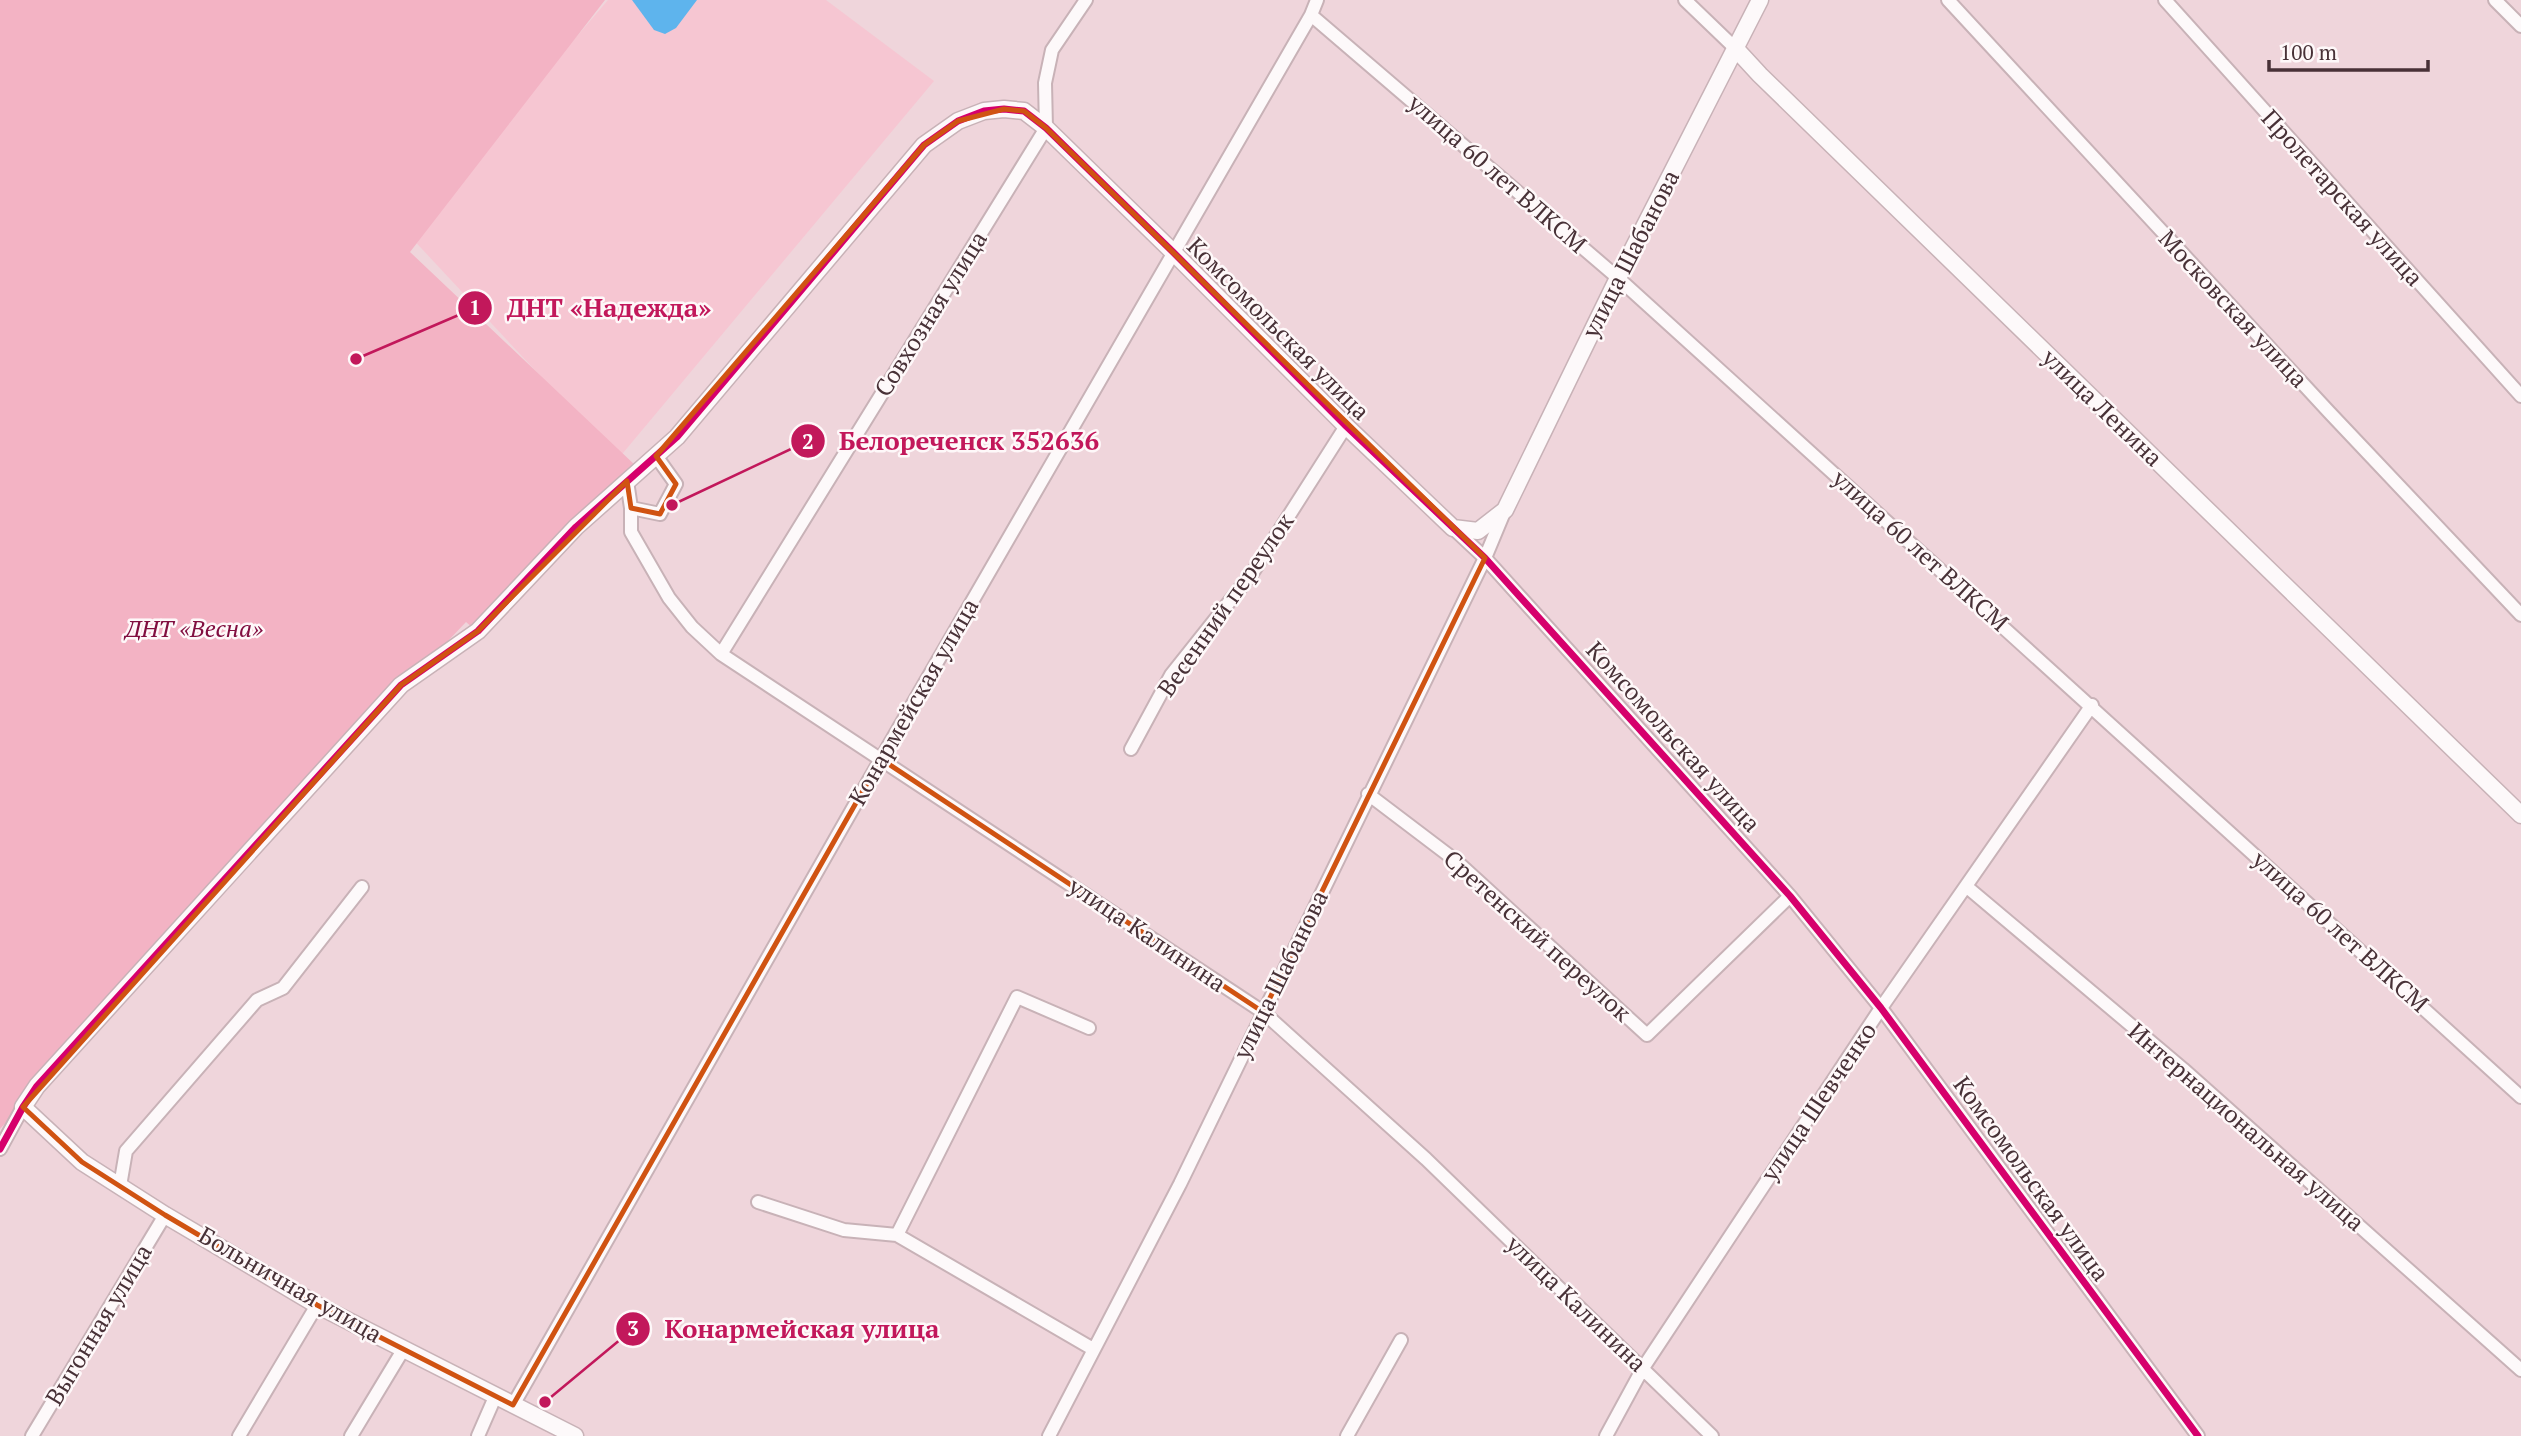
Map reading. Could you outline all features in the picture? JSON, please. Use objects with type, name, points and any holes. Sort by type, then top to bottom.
[{"type":"street","points":[[1045,128],[1045,83],[1052,50],[1086,0]]},
{"type":"street","name":"Конармейская улица","points":[[513,1405],[881,759],[1311,15],[1317,0]]},
{"type":"street","name":"улица Ленина","points":[[1685,0],[2521,815]]},
{"type":"street","name":"улица Шабанова","points":[[1049,1436],[1180,1184],[1485,558],[1505,510],[1618,278],[1760,0]]},
{"type":"street","name":"Московская улица","points":[[1948,0],[2521,615]]},
{"type":"street","name":"Пролетарская улица","points":[[2165,0],[2521,396]]},
{"type":"street","points":[[2495,0],[2521,26]]},
{"type":"street","name":"улица 60 лет ВЛКСМ","points":[[1311,15],[1618,278],[2521,1097]]},
{"type":"street","name":"Комсомольская улица","points":[[23,1107],[37,1086],[401,685],[478,631],[576,527],[677,437],[924,145],[958,121],[984,111],[1024,111],[1173,252],[1346,426],[1485,558],[1790,896],[1881,1009],[2198,1436]]},
{"type":"street","name":"Совхозная улица","points":[[721,654],[1045,128]]},
{"type":"street","name":"Весенний переулок","points":[[1131,749],[1171,675],[1253,572],[1346,426]]},
{"type":"street","points":[[631,508],[660,514],[676,484],[656,456]]},
{"type":"street","name":"улица Калинина","points":[[627,481],[631,532],[668,598],[721,654],[1263,1012],[1426,1159],[1712,1436]]},
{"type":"street","name":"улица Шабанова","points":[[1453,528],[1478,531],[1505,510]]},
{"type":"street","name":"улица Шевченко","points":[[1606,1436],[1643,1368],[1881,1009],[2091,705]]},
{"type":"street","name":"Сретенский переулок","points":[[1368,794],[1455,860],[1647,1035],[1790,896]]},
{"type":"street","points":[[120,1186],[126,1151],[257,1000],[283,988],[362,887]]},
{"type":"street","name":"Интернациональная улица","points":[[1967,887],[2183,1069],[2521,1370]]},
{"type":"street","points":[[897,1235],[1017,997],[1089,1028]]},
{"type":"street","points":[[0,1128],[23,1107]]},
{"type":"street","points":[[0,1149],[23,1107]]},
{"type":"street","name":"Больничная улица","points":[[23,1107],[82,1162],[165,1215],[317,1305],[575,1436]]},
{"type":"street","points":[[758,1202],[844,1230],[897,1235],[1093,1349]]},
{"type":"street","name":"Выгонная улица","points":[[32,1436],[165,1215]]},
{"type":"street","points":[[239,1436],[317,1305]]},
{"type":"street","points":[[1348,1436],[1401,1340]]},
{"type":"street","points":[[351,1436],[403,1349]]},
{"type":"street","points":[[478,1436],[495,1397]]},
{"type":"highlighted area","points":[[1004,109],[1024,111],[1046,128],[1485,558],[1263,1012],[881,759],[513,1405],[317,1305],[165,1215],[82,1162],[23,1107],[401,685],[478,631],[627,481],[631,508],[660,514],[676,484],[656,456],[924,145],[958,121]]},
{"type":"shaded area","points":[[608,0],[826,0],[934,81],[618,459],[408,234]]},
{"type":"green space","name":"ДНТ «Весна»","points":[[0,0],[605,0],[410,252],[636,466],[474,629],[466,622],[0,1129]]},
{"type":"water","points":[[632,0],[697,0],[676,28],[665,34],[654,30]]},
{"type":"cycle path","points":[[0,1149],[37,1086],[401,685],[478,631],[576,527],[677,437],[924,145],[958,121],[984,111],[1024,111],[1046,128],[1346,426],[1485,558],[1790,896],[1881,1008],[2198,1436]]},
{"type":"place","name":"ДНТ «Надежда»","points":[[356,359]]},
{"type":"place","name":"Белореченск 352636","points":[[672,505]]},
{"type":"place","name":"Конармейская улица","points":[[545,1402]]}]
